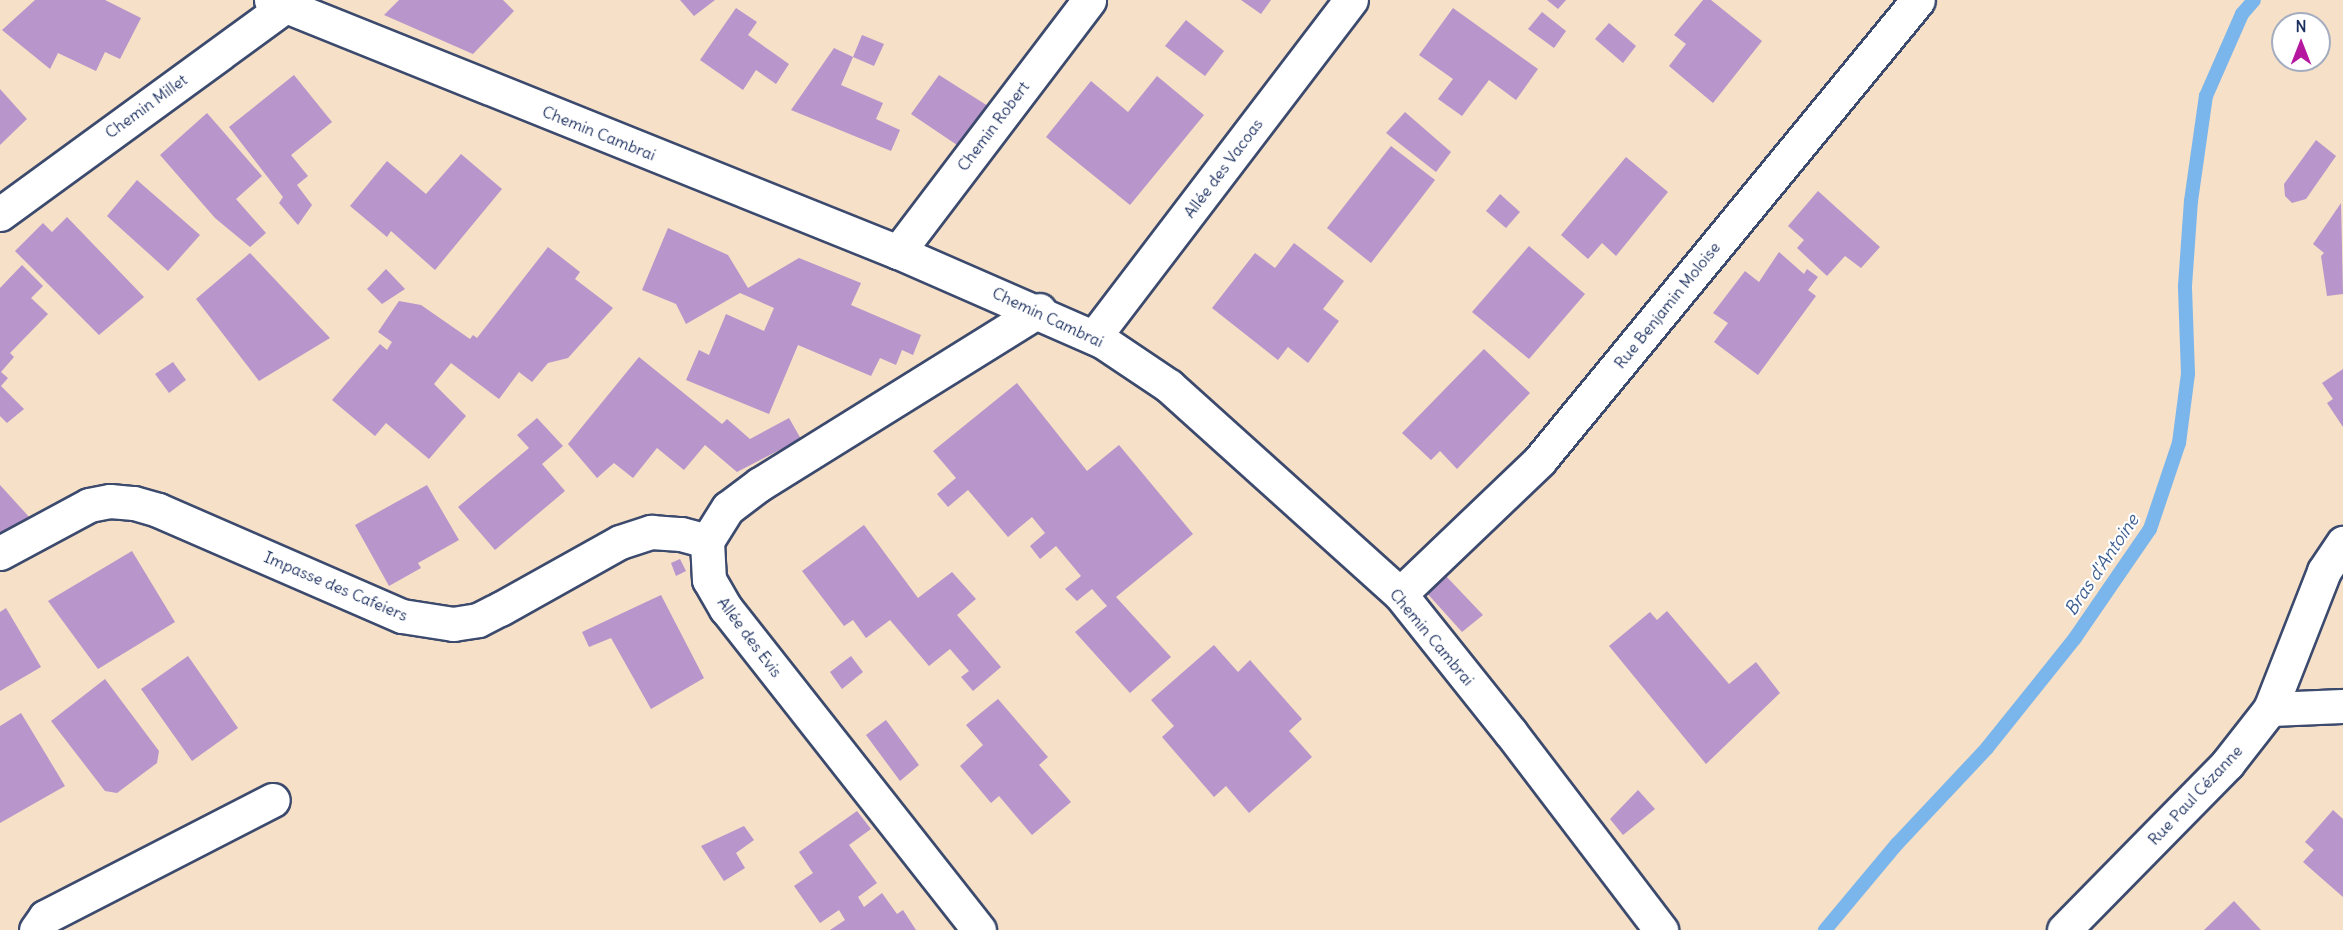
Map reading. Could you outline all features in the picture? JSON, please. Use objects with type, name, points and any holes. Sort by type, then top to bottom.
[{"type":"street","name":"Chemin Robert","points":[[898,252],[1089,0]]},
{"type":"street","name":"Allée des Vacoas","points":[[1094,337],[1351,0]]},
{"type":"street","name":"Rue Benjamin Moloise","points":[[1400,594],[1540,460],[1918,0]]},
{"type":"street","name":"Chemin Cambrai","points":[[283,2],[1039,310],[1094,337],[1169,386],[1400,594],[1511,733],[1661,930]]},
{"type":"street","name":"Chemin Millet","points":[[0,214],[283,2]]},
{"type":"street","points":[[707,541],[728,508],[760,484],[1039,310]]},
{"type":"street","name":"Impasse des Cafeiers","points":[[0,553],[88,505],[110,501],[134,504],[158,510],[402,616],[453,624],[478,620],[620,542],[651,532],[681,534],[707,541]]},
{"type":"street","name":"Allée des Evis","points":[[707,541],[709,580],[726,609],[979,930]]},
{"type":"street","name":"Rue Paul Cézanne","points":[[2064,930],[2227,764],[2270,709],[2324,571],[2343,543]]},
{"type":"street","points":[[2270,709],[2343,706]]},
{"type":"street","points":[[36,930],[45,917],[273,800]]},
{"type":"building","points":[[35,0],[105,0],[141,18],[120,59],[105,52],[96,71],[58,53],[50,69],[2,30]]},
{"type":"building","points":[[399,0],[503,0],[514,11],[473,54],[384,15]]},
{"type":"building","points":[[680,0],[715,0],[694,16]]},
{"type":"building","points":[[1241,0],[1271,0],[1261,14]]},
{"type":"building","points":[[1547,0],[1566,0],[1558,9]]},
{"type":"building","points":[[1703,0],[1711,0],[1762,41],[1713,103],[1669,66],[1686,44],[1674,35]]},
{"type":"building","points":[[736,8],[757,22],[748,35],[789,64],[776,84],[756,70],[743,90],[700,60]]},
{"type":"building","points":[[1453,8],[1538,69],[1516,100],[1489,80],[1462,116],[1438,99],[1453,79],[1419,55]]},
{"type":"building","points":[[1542,12],[1566,31],[1554,48],[1528,29]]},
{"type":"building","points":[[1186,20],[1224,51],[1205,76],[1165,46]]},
{"type":"building","points":[[1609,23],[1636,46],[1623,63],[1595,39]]},
{"type":"building","points":[[862,35],[884,44],[874,66],[853,57]]},
{"type":"building","points":[[834,48],[853,57],[841,85],[883,103],[876,119],[900,130],[891,151],[791,110]]},
{"type":"building","points":[[294,75],[332,122],[291,155],[308,176],[297,185],[312,205],[298,225],[279,203],[283,197],[229,127]]},
{"type":"building","points":[[939,75],[988,106],[957,145],[911,114]]},
{"type":"building","points":[[1157,76],[1204,115],[1130,205],[1046,137],[1091,81],[1128,112]]},
{"type":"building","points":[[0,89],[27,119],[0,145]]},
{"type":"building","points":[[1405,112],[1451,152],[1436,172],[1386,133]]},
{"type":"building","points":[[207,113],[262,176],[236,199],[266,233],[250,247],[215,218],[160,155]]},
{"type":"building","points":[[2316,140],[2336,156],[2306,199],[2292,203],[2285,196],[2284,184]]},
{"type":"building","points":[[1391,146],[1435,180],[1371,263],[1327,228]]},
{"type":"building","points":[[461,154],[502,189],[435,270],[391,231],[387,237],[350,206],[387,161],[426,194]]},
{"type":"building","points":[[1626,157],[1668,192],[1616,256],[1602,243],[1588,259],[1561,235]]},
{"type":"building","points":[[137,180],[200,235],[168,271],[107,216]]},
{"type":"building","points":[[1818,191],[1880,247],[1861,268],[1845,256],[1827,276],[1797,248],[1804,240],[1788,226]]},
{"type":"building","points":[[1500,194],[1520,212],[1506,228],[1486,211]]},
{"type":"building","points":[[2341,203],[2343,294],[2327,296],[2321,256],[2324,253],[2313,244]]},
{"type":"building","points":[[67,217],[144,297],[99,335],[15,251],[43,223],[52,232]]},
{"type":"building","points":[[668,228],[728,255],[748,288],[799,258],[861,283],[851,305],[921,335],[913,355],[902,350],[896,365],[880,358],[871,376],[798,345],[769,414],[686,380],[699,350],[709,355],[726,314],[764,331],[774,308],[740,293],[686,324],[676,304],[642,290]]},
{"type":"building","points":[[1294,243],[1344,281],[1323,309],[1339,321],[1308,363],[1288,347],[1278,360],[1212,308],[1255,253],[1275,268]]},
{"type":"building","points":[[1529,246],[1585,294],[1529,359],[1472,312]]},
{"type":"building","points":[[548,247],[580,272],[575,279],[613,308],[568,358],[548,363],[532,382],[519,372],[499,399],[451,363],[434,384],[466,416],[429,459],[386,423],[375,436],[332,400],[380,344],[387,350],[392,342],[378,332],[399,301],[421,305],[470,339],[473,335],[477,338]]},
{"type":"building","points":[[1779,252],[1804,274],[1807,269],[1818,277],[1808,290],[1816,296],[1758,375],[1714,342],[1728,323],[1713,313],[1745,271],[1759,282]]},
{"type":"building","points":[[250,253],[330,338],[259,381],[196,299]]},
{"type":"building","points":[[22,265],[43,286],[31,298],[48,314],[10,353],[14,357],[1,372],[8,378],[1,386],[24,409],[7,423],[0,416],[0,288]]},
{"type":"building","points":[[386,269],[405,289],[382,304],[367,289]]},
{"type":"building","points":[[1484,349],[1530,393],[1457,469],[1440,451],[1431,460],[1402,433]]},
{"type":"building","points":[[639,357],[722,424],[727,419],[750,439],[789,418],[801,439],[737,472],[705,445],[684,470],[657,448],[633,478],[614,463],[597,478],[568,444]]},
{"type":"building","points":[[173,362],[186,380],[169,393],[155,374]]},
{"type":"building","points":[[2343,369],[2343,427],[2327,403],[2333,399],[2322,383]]},
{"type":"building","points":[[1017,383],[1087,471],[1119,445],[1193,534],[1116,597],[1171,657],[1130,693],[1075,632],[1107,606],[1092,589],[1077,601],[1065,589],[1081,576],[1056,546],[1040,559],[1030,546],[1045,533],[1032,517],[1008,537],[968,490],[948,507],[937,494],[956,478],[933,451]]},
{"type":"building","points":[[537,418],[563,446],[542,464],[565,491],[495,550],[458,507],[529,448],[517,435]]},
{"type":"building","points":[[0,485],[31,519],[0,535]]},
{"type":"building","points":[[427,485],[459,540],[418,563],[421,568],[389,586],[355,525]]},
{"type":"building","points":[[864,525],[918,598],[952,572],[976,599],[957,615],[1001,667],[973,691],[961,677],[969,671],[950,649],[929,666],[890,620],[866,638],[853,620],[844,626],[802,571]]},
{"type":"building","points":[[132,551],[175,622],[98,669],[48,601]]},
{"type":"building","points":[[680,559],[686,571],[676,576],[671,563]]},
{"type":"building","points":[[1444,574],[1483,615],[1462,632],[1426,592]]},
{"type":"building","points":[[661,595],[704,678],[651,709],[611,638],[589,647],[582,632]]},
{"type":"building","points":[[6,608],[41,667],[0,691],[0,612]]},
{"type":"building","points":[[1667,611],[1729,684],[1756,662],[1780,693],[1706,764],[1609,646],[1650,612],[1657,620]]},
{"type":"building","points":[[1214,645],[1238,672],[1250,660],[1302,719],[1289,731],[1312,757],[1249,813],[1226,786],[1214,797],[1162,737],[1174,726],[1151,700]]},
{"type":"building","points":[[188,656],[238,728],[192,761],[141,689]]},
{"type":"building","points":[[851,656],[863,672],[842,689],[830,672]]},
{"type":"building","points":[[105,679],[159,751],[157,763],[117,793],[105,791],[51,721]]},
{"type":"building","points":[[998,699],[1048,757],[1039,765],[1071,802],[1032,835],[999,796],[991,803],[960,766],[983,745],[966,725]]},
{"type":"building","points":[[21,713],[65,786],[0,823],[0,726]]},
{"type":"building","points":[[886,720],[919,765],[900,781],[866,735]]},
{"type":"building","points":[[1638,790],[1655,809],[1623,835],[1610,819]]},
{"type":"building","points":[[2333,810],[2343,819],[2343,897],[2303,862],[2314,850],[2305,842]]},
{"type":"building","points":[[857,811],[871,829],[849,845],[877,883],[858,897],[864,907],[882,893],[897,914],[903,910],[916,930],[830,930],[845,920],[839,910],[820,923],[794,886],[813,873],[799,852]]},
{"type":"building","points":[[744,826],[754,840],[736,853],[745,868],[724,881],[701,846]]},
{"type":"building","points":[[2234,901],[2261,930],[2204,930]]},
{"type":"waterway","name":"Bras d'Antoine","points":[[1825,930],[1897,844],[1987,748],[2075,638],[2150,529],[2179,443],[2188,374],[2185,286],[2191,201],[2206,96],[2242,14],[2254,0]]}]
